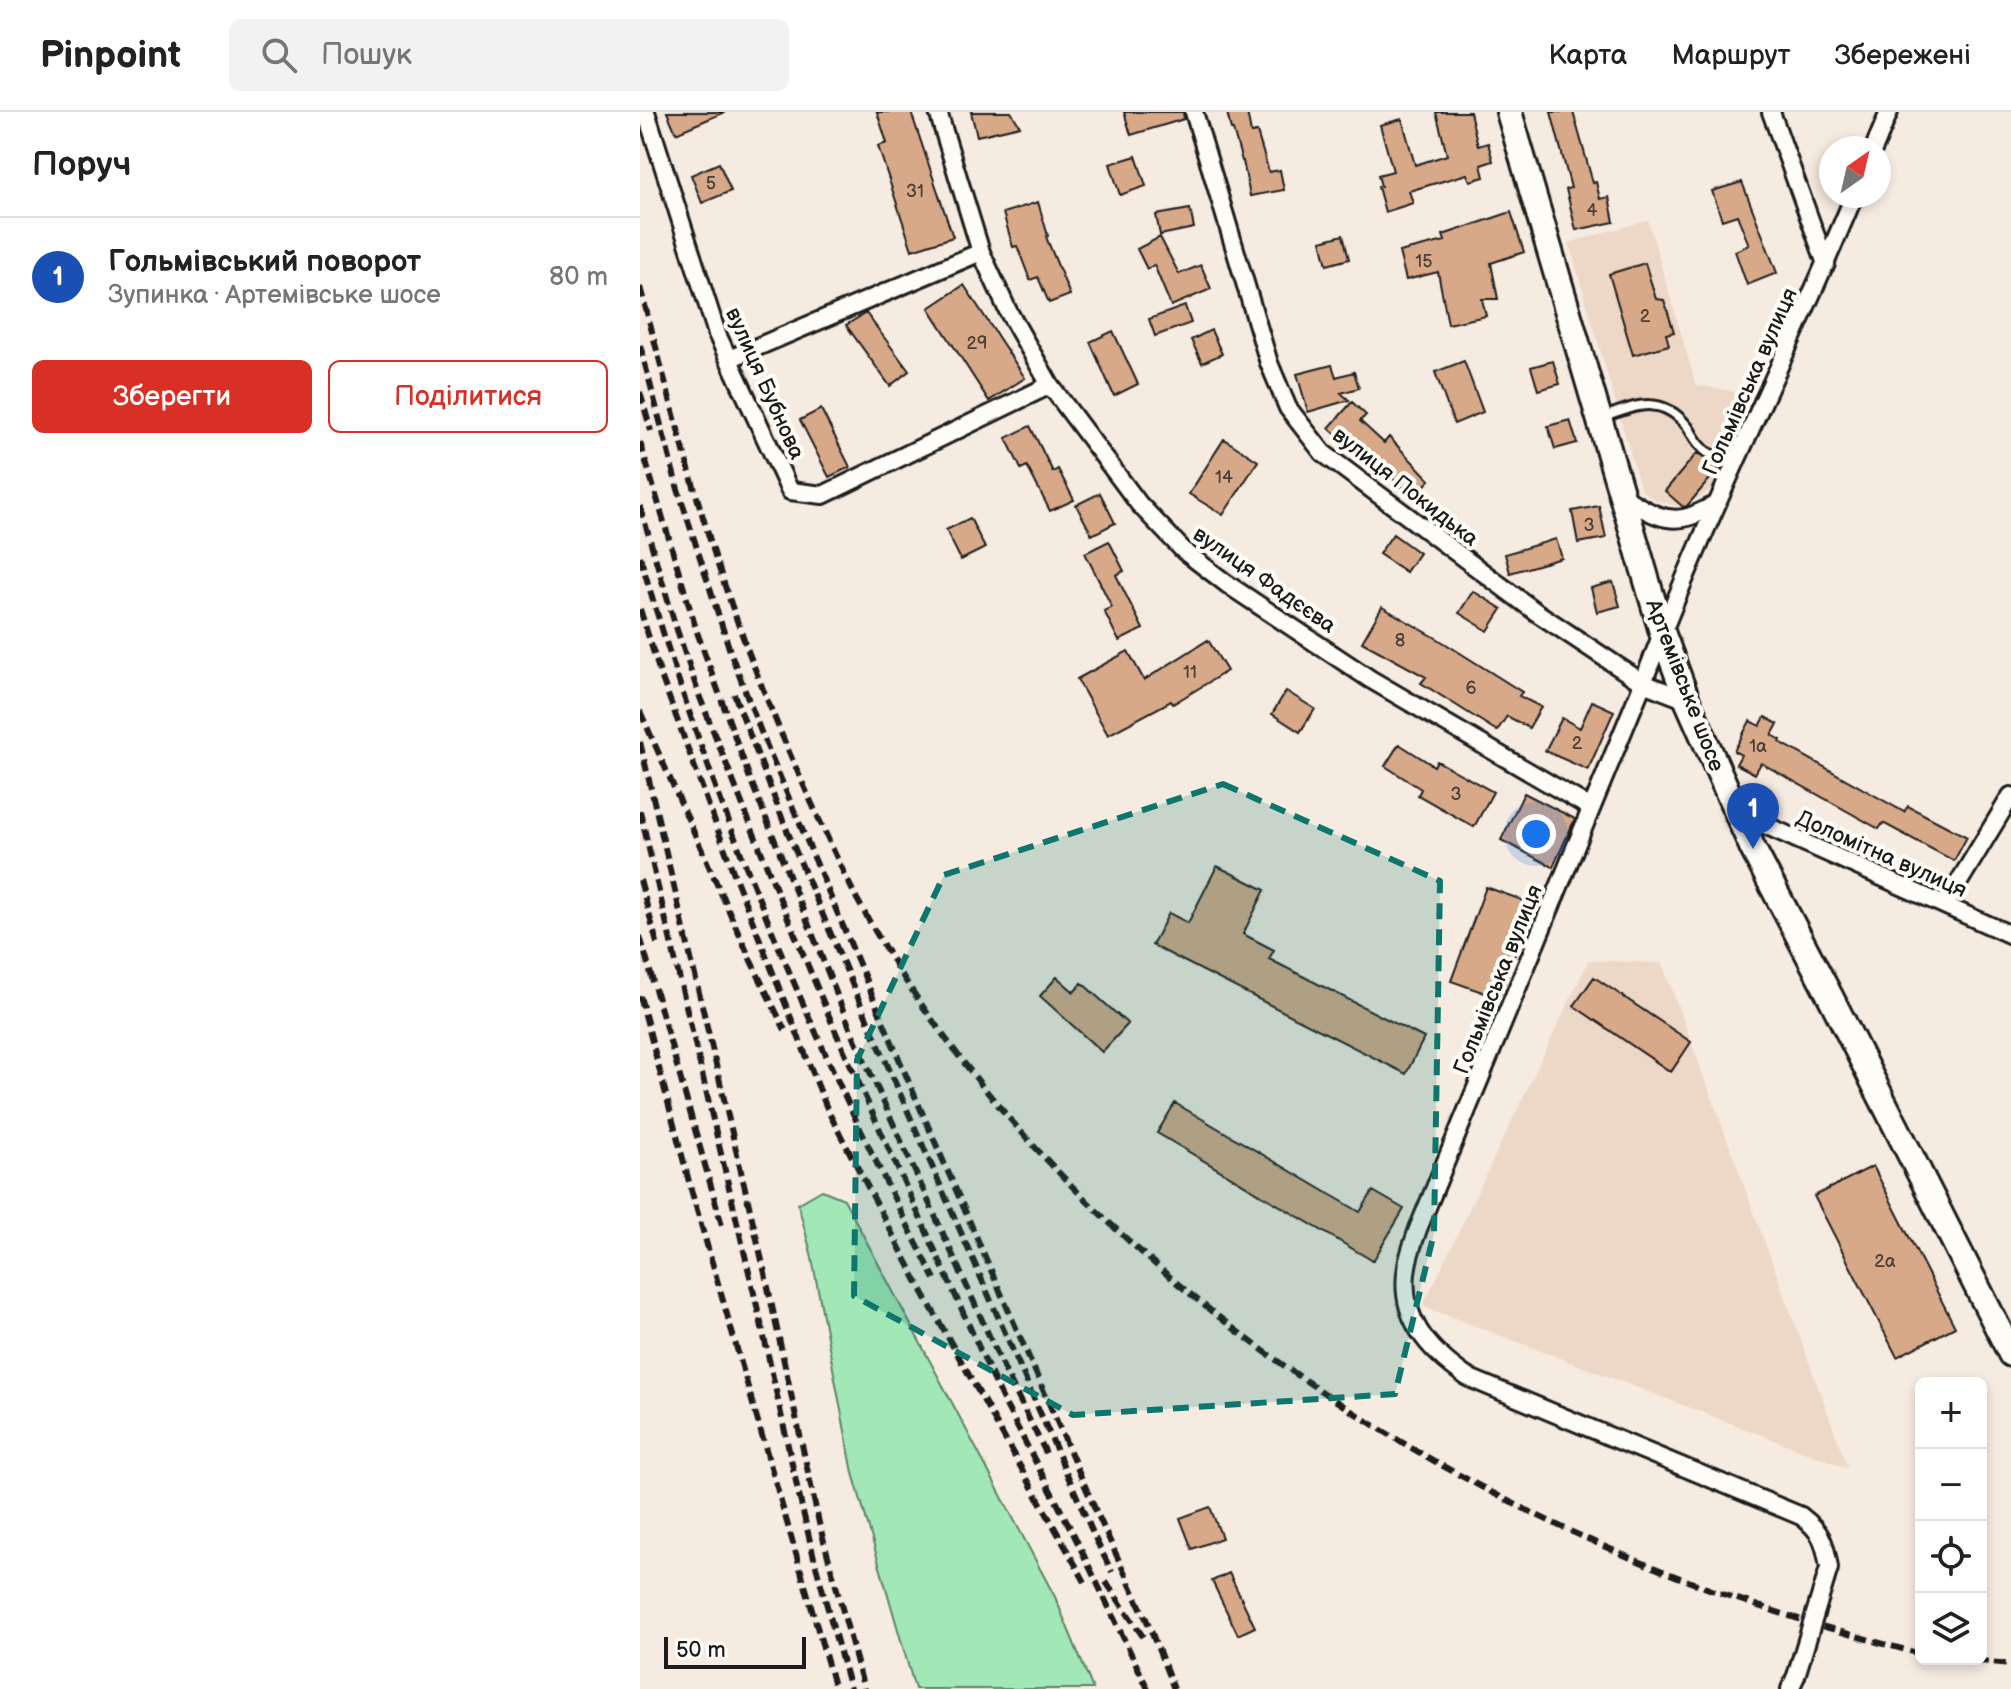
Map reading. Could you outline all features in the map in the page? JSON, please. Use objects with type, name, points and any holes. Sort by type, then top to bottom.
[{"type":"main road","name":"Артемівське шосе","points":[[1509,112],[1662,632],[1687,700],[1736,812],[2011,1354]]},
{"type":"street","name":"вулиця Бубнова","points":[[646,112],[717,334],[790,491],[823,495],[1050,385]]},
{"type":"street","name":"вулиця Фадєєва","points":[[938,112],[981,252],[1008,311],[1050,385],[1139,504],[1184,551],[1227,584],[1370,679],[1591,808]]},
{"type":"street","name":"вулиця Покидька","points":[[1194,112],[1269,363],[1288,408],[1323,453],[1536,612],[1643,683],[1687,700]]},
{"type":"street","points":[[1771,112],[1826,264]]},
{"type":"street","points":[[1879,136],[1889,112]]},
{"type":"street","name":"Гольмівська вулиця","points":[[1793,1682],[1829,1568],[1826,1545],[1815,1527],[1801,1516],[1467,1377],[1444,1361],[1423,1338],[1405,1299],[1407,1265],[1418,1229],[1662,632],[1849,208]]},
{"type":"street","points":[[729,359],[981,252]]},
{"type":"street","points":[[1622,496],[1648,512],[1670,519],[1687,517],[1717,504]]},
{"type":"street","points":[[1945,905],[2011,796]]},
{"type":"street","name":"Доломітна вулиця","points":[[1736,812],[2011,935]]},
{"type":"lane","points":[[1599,419],[1649,404],[1665,408],[1676,414],[1707,452],[1736,463]]},
{"type":"highlighted area","points":[[1223,784],[1440,881],[1434,1233],[1395,1394],[1073,1415],[854,1296],[857,1060],[944,875]]},
{"type":"shaded area","points":[[1648,220],[1696,385],[1755,395],[1715,486],[1699,498],[1676,506],[1656,500],[1641,490],[1569,243]]},
{"type":"shaded area","points":[[1589,960],[1662,963],[1848,1468],[1423,1306]]},
{"type":"green space","points":[[822,1190],[844,1199],[1055,1597],[1093,1689],[915,1689],[853,1473],[811,1253],[798,1204]]},
{"type":"building","points":[[667,112],[725,112],[676,133]]},
{"type":"building","points":[[877,112],[911,112],[953,237],[912,250],[878,146],[887,143]]},
{"type":"building","points":[[971,112],[1011,112],[1020,126],[977,136]]},
{"type":"building","points":[[1124,112],[1183,112],[1184,119],[1131,135]]},
{"type":"building","points":[[1227,112],[1247,112],[1251,133],[1257,132],[1269,172],[1280,170],[1284,190],[1250,196],[1243,161]]},
{"type":"building","points":[[1436,112],[1470,112],[1478,146],[1488,143],[1493,161],[1481,165],[1484,177],[1470,181],[1467,174],[1409,191],[1413,203],[1385,212],[1378,175],[1393,171],[1380,125],[1402,119],[1415,165],[1447,155]]},
{"type":"building","points":[[1551,112],[1573,112],[1593,183],[1596,182],[1600,199],[1609,197],[1614,222],[1576,230],[1566,189],[1571,188]]},
{"type":"building","points":[[1136,156],[1146,186],[1120,195],[1110,164]]},
{"type":"building","points":[[719,163],[731,191],[702,203],[691,175]]},
{"type":"building","points":[[1742,182],[1777,273],[1747,285],[1735,251],[1749,245],[1737,215],[1722,220],[1712,191]]},
{"type":"building","points":[[1038,202],[1046,237],[1070,295],[1049,303],[1038,277],[1030,280],[1017,246],[1013,247],[1003,213]]},
{"type":"building","points":[[1190,209],[1194,228],[1160,235],[1156,215]]},
{"type":"building","points":[[1511,212],[1524,252],[1491,263],[1498,299],[1482,299],[1486,316],[1448,324],[1438,272],[1406,280],[1399,252],[1445,241],[1443,235]]},
{"type":"building","points":[[1343,235],[1349,259],[1327,265],[1321,241]]},
{"type":"building","points":[[1160,237],[1179,274],[1201,265],[1211,289],[1171,306],[1154,265],[1147,269],[1137,249]]},
{"type":"building","points":[[1645,263],[1656,299],[1664,300],[1674,332],[1666,334],[1669,345],[1633,355],[1609,274]]},
{"type":"building","points":[[964,285],[1025,378],[989,401],[929,308]]},
{"type":"building","points":[[1185,306],[1191,323],[1155,336],[1149,319]]},
{"type":"building","points":[[866,313],[909,371],[890,386],[846,325]]},
{"type":"building","points":[[1211,330],[1222,354],[1202,363],[1191,340]]},
{"type":"building","points":[[1113,331],[1138,384],[1114,396],[1090,342]]},
{"type":"building","points":[[1464,361],[1483,412],[1454,424],[1435,372]]},
{"type":"building","points":[[1553,361],[1560,384],[1538,390],[1531,367]]},
{"type":"building","points":[[1332,365],[1336,377],[1354,372],[1359,388],[1341,393],[1349,400],[1308,412],[1297,374]]},
{"type":"building","points":[[1352,402],[1366,415],[1360,421],[1384,443],[1389,437],[1430,480],[1413,497],[1353,442],[1349,447],[1329,428]]},
{"type":"building","points":[[821,409],[850,467],[829,477],[800,420]]},
{"type":"building","points":[[1570,420],[1577,443],[1555,449],[1548,426]]},
{"type":"building","points":[[1030,426],[1053,472],[1058,469],[1074,500],[1050,511],[1027,466],[1021,469],[1006,438]]},
{"type":"building","points":[[1224,439],[1258,461],[1223,515],[1189,494]]},
{"type":"building","points":[[1697,453],[1720,467],[1683,507],[1665,491]]},
{"type":"building","points":[[1100,493],[1115,523],[1092,535],[1076,505]]},
{"type":"building","points":[[1599,506],[1606,538],[1578,543],[1572,511]]},
{"type":"building","points":[[970,518],[985,548],[961,560],[946,530]]},
{"type":"building","points":[[1393,534],[1419,553],[1406,572],[1379,554]]},
{"type":"building","points":[[1556,539],[1562,558],[1510,573],[1505,554]]},
{"type":"building","points":[[1109,541],[1124,571],[1116,575],[1143,629],[1119,641],[1104,611],[1112,607],[1085,553]]},
{"type":"building","points":[[1613,582],[1620,606],[1597,612],[1591,588]]},
{"type":"building","points":[[1473,591],[1502,609],[1488,631],[1459,613]]},
{"type":"building","points":[[1382,607],[1438,639],[1522,692],[1519,696],[1541,707],[1529,728],[1507,716],[1497,731],[1421,683],[1426,677],[1362,642]]},
{"type":"building","points":[[1208,640],[1227,671],[1173,704],[1171,701],[1108,735],[1077,679],[1128,651],[1144,680]]},
{"type":"building","points":[[1286,691],[1315,709],[1300,732],[1272,714]]},
{"type":"building","points":[[1592,701],[1614,711],[1588,770],[1545,751],[1562,718],[1580,728]]},
{"type":"building","points":[[1765,717],[1778,724],[1772,735],[1780,742],[1904,812],[1908,806],[1967,837],[1954,861],[1883,823],[1879,829],[1761,763],[1755,774],[1736,764],[1741,755],[1734,751],[1750,721],[1760,726]]},
{"type":"building","points":[[1399,744],[1434,766],[1437,761],[1493,792],[1474,827],[1418,795],[1421,789],[1385,766]]},
{"type":"building","points":[[1524,793],[1575,819],[1553,867],[1501,840]]},
{"type":"building","points":[[1217,866],[1265,890],[1243,934],[1274,950],[1269,959],[1424,1038],[1406,1074],[1152,945],[1169,913],[1188,923]]},
{"type":"building","points":[[1486,887],[1533,904],[1499,998],[1451,981]]},
{"type":"building","points":[[1057,977],[1074,992],[1082,983],[1128,1024],[1102,1052],[1040,996]]},
{"type":"building","points":[[1594,977],[1691,1042],[1671,1072],[1574,1006]]},
{"type":"building","points":[[1175,1103],[1360,1212],[1373,1191],[1404,1209],[1373,1261],[1157,1133]]},
{"type":"building","points":[[1873,1166],[1955,1327],[1897,1357],[1814,1196]]},
{"type":"building","points":[[1210,1507],[1222,1538],[1192,1549],[1180,1518]]},
{"type":"building","points":[[1229,1573],[1255,1627],[1238,1635],[1212,1581]]},
{"type":"railway","points":[[640,287],[715,557],[759,680],[806,790],[857,899],[931,1018],[1018,1129],[1117,1230],[1226,1322],[1342,1405],[1464,1478],[1591,1540],[1720,1593],[1915,1652]]},
{"type":"railway","points":[[640,345],[677,486],[731,654],[761,732],[908,1080],[1147,1621],[1174,1689]]},
{"type":"railway","points":[[640,392],[651,431]]},
{"type":"railway","points":[[640,442],[697,632],[749,776],[851,1030],[1006,1373],[1046,1453]]},
{"type":"railway","points":[[640,506],[699,695],[837,1035],[1002,1398],[1074,1535],[1148,1689]]},
{"type":"railway","points":[[640,556],[700,742],[770,925],[848,1104],[935,1279]]},
{"type":"railway","points":[[640,609],[660,673],[737,882],[828,1111],[927,1300],[1085,1582]]},
{"type":"railway","points":[[734,694],[786,828],[855,991],[1112,1572]]},
{"type":"railway","points":[[640,711],[785,1030]]},
{"type":"railway","points":[[640,742],[764,1269],[819,1523],[864,1689]]},
{"type":"railway","points":[[640,811],[798,1491],[850,1689]]},
{"type":"railway","points":[[640,880],[658,947]]},
{"type":"railway","points":[[640,936],[722,1225]]},
{"type":"railway","points":[[640,996],[692,1193],[835,1689]]},
{"type":"railway","points":[[1106,1582],[1146,1641]]},
{"type":"railway","points":[[1987,1662],[2011,1664]]},
{"type":"place","name":"Гольмівський поворот","points":[[1753,849]]}]
